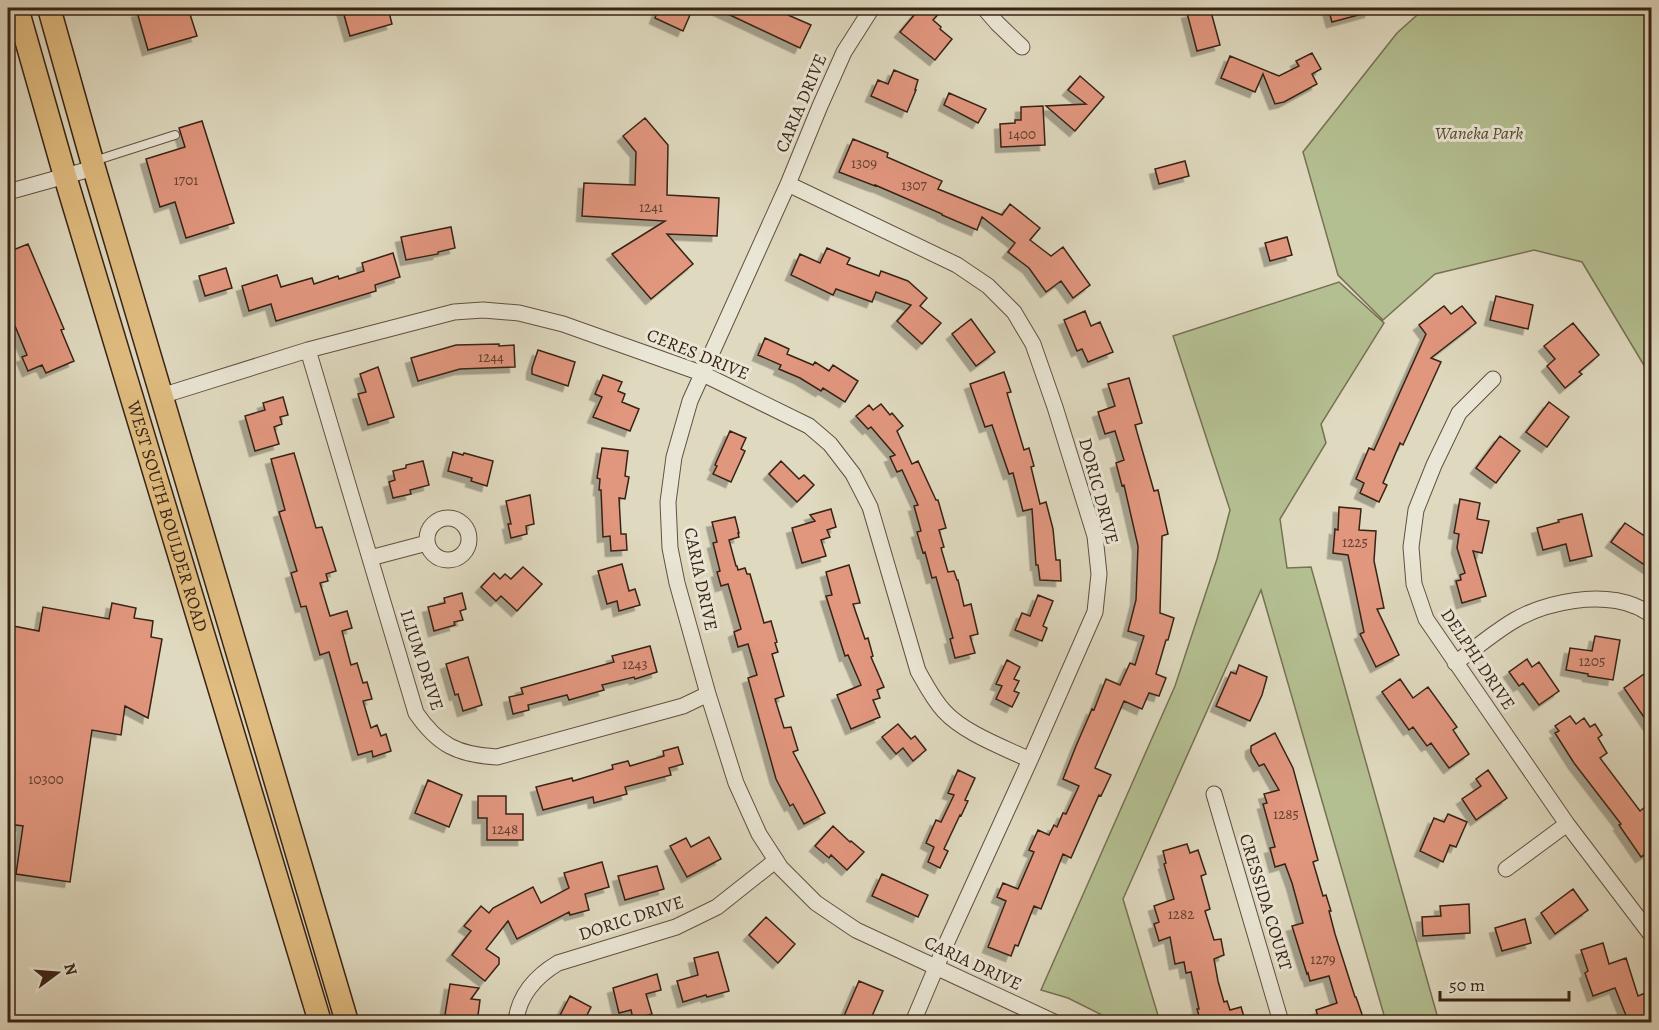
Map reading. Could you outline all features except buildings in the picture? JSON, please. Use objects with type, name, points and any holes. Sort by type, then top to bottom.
[{"type":"main road","name":"WEST SOUTH BOULDER ROAD","points":[[17,8],[65,176],[320,1023]]},
{"type":"main road","name":"WEST SOUTH BOULDER ROAD","points":[[49,8],[93,165],[347,1023]]},
{"type":"street","name":"CARIA DRIVE","points":[[872,8],[844,52],[788,184],[690,401],[674,457],[668,502],[670,549],[677,583],[708,694],[736,783],[759,834],[775,861],[816,903],[856,930],[1054,1023]]},
{"type":"street","points":[[984,8],[1022,47]]},
{"type":"street","points":[[8,192],[65,176],[93,165]]},
{"type":"street","name":"DORIC DRIVE","points":[[788,184],[957,266],[988,286],[1014,312],[1033,344],[1095,536],[1099,574],[1095,612],[946,944],[913,1023]]},
{"type":"street","name":"CERES DRIVE","points":[[161,396],[308,350],[454,312],[483,310],[519,313],[563,324],[701,373],[809,426],[830,444],[853,474],[870,507],[918,671],[930,693],[945,713],[965,728],[1030,760]]},
{"type":"street","name":"ILIUM DRIVE","points":[[308,350],[416,713],[428,730],[450,747],[476,756],[497,757],[683,706],[708,694]]},
{"type":"street","name":"DELPHI DRIVE","points":[[1493,379],[1459,413],[1416,510],[1411,547],[1414,584],[1425,619],[1567,824],[1652,936]]},
{"type":"street","points":[[370,558],[427,543]]},
{"type":"street","points":[[1455,663],[1515,620],[1541,608],[1569,601],[1607,600],[1636,606],[1652,615]]},
{"type":"street","name":"CRESSIDA COURT","points":[[1214,794],[1281,1023]]},
{"type":"street","points":[[1506,868],[1567,824]]},
{"type":"street","name":"DORIC DRIVE","points":[[516,1023],[516,1014],[526,991],[543,972],[558,963],[676,927],[717,907],[775,861]]},
{"type":"lane","points":[[93,165],[175,135]]},
{"type":"green space","name":"Waneka Park","points":[[1425,8],[1651,8],[1651,377],[1582,262],[1534,250],[1435,274],[1383,320],[1338,275],[1303,152],[1397,33]]},
{"type":"green space","points":[[1339,282],[1384,323],[1321,424],[1326,443],[1280,519],[1287,568],[1311,567],[1439,1022],[1386,1022],[1261,590],[1123,899],[1160,1022],[1116,1022],[1068,998],[1041,990],[1175,686],[1217,559],[1230,510],[1173,336]]}]
